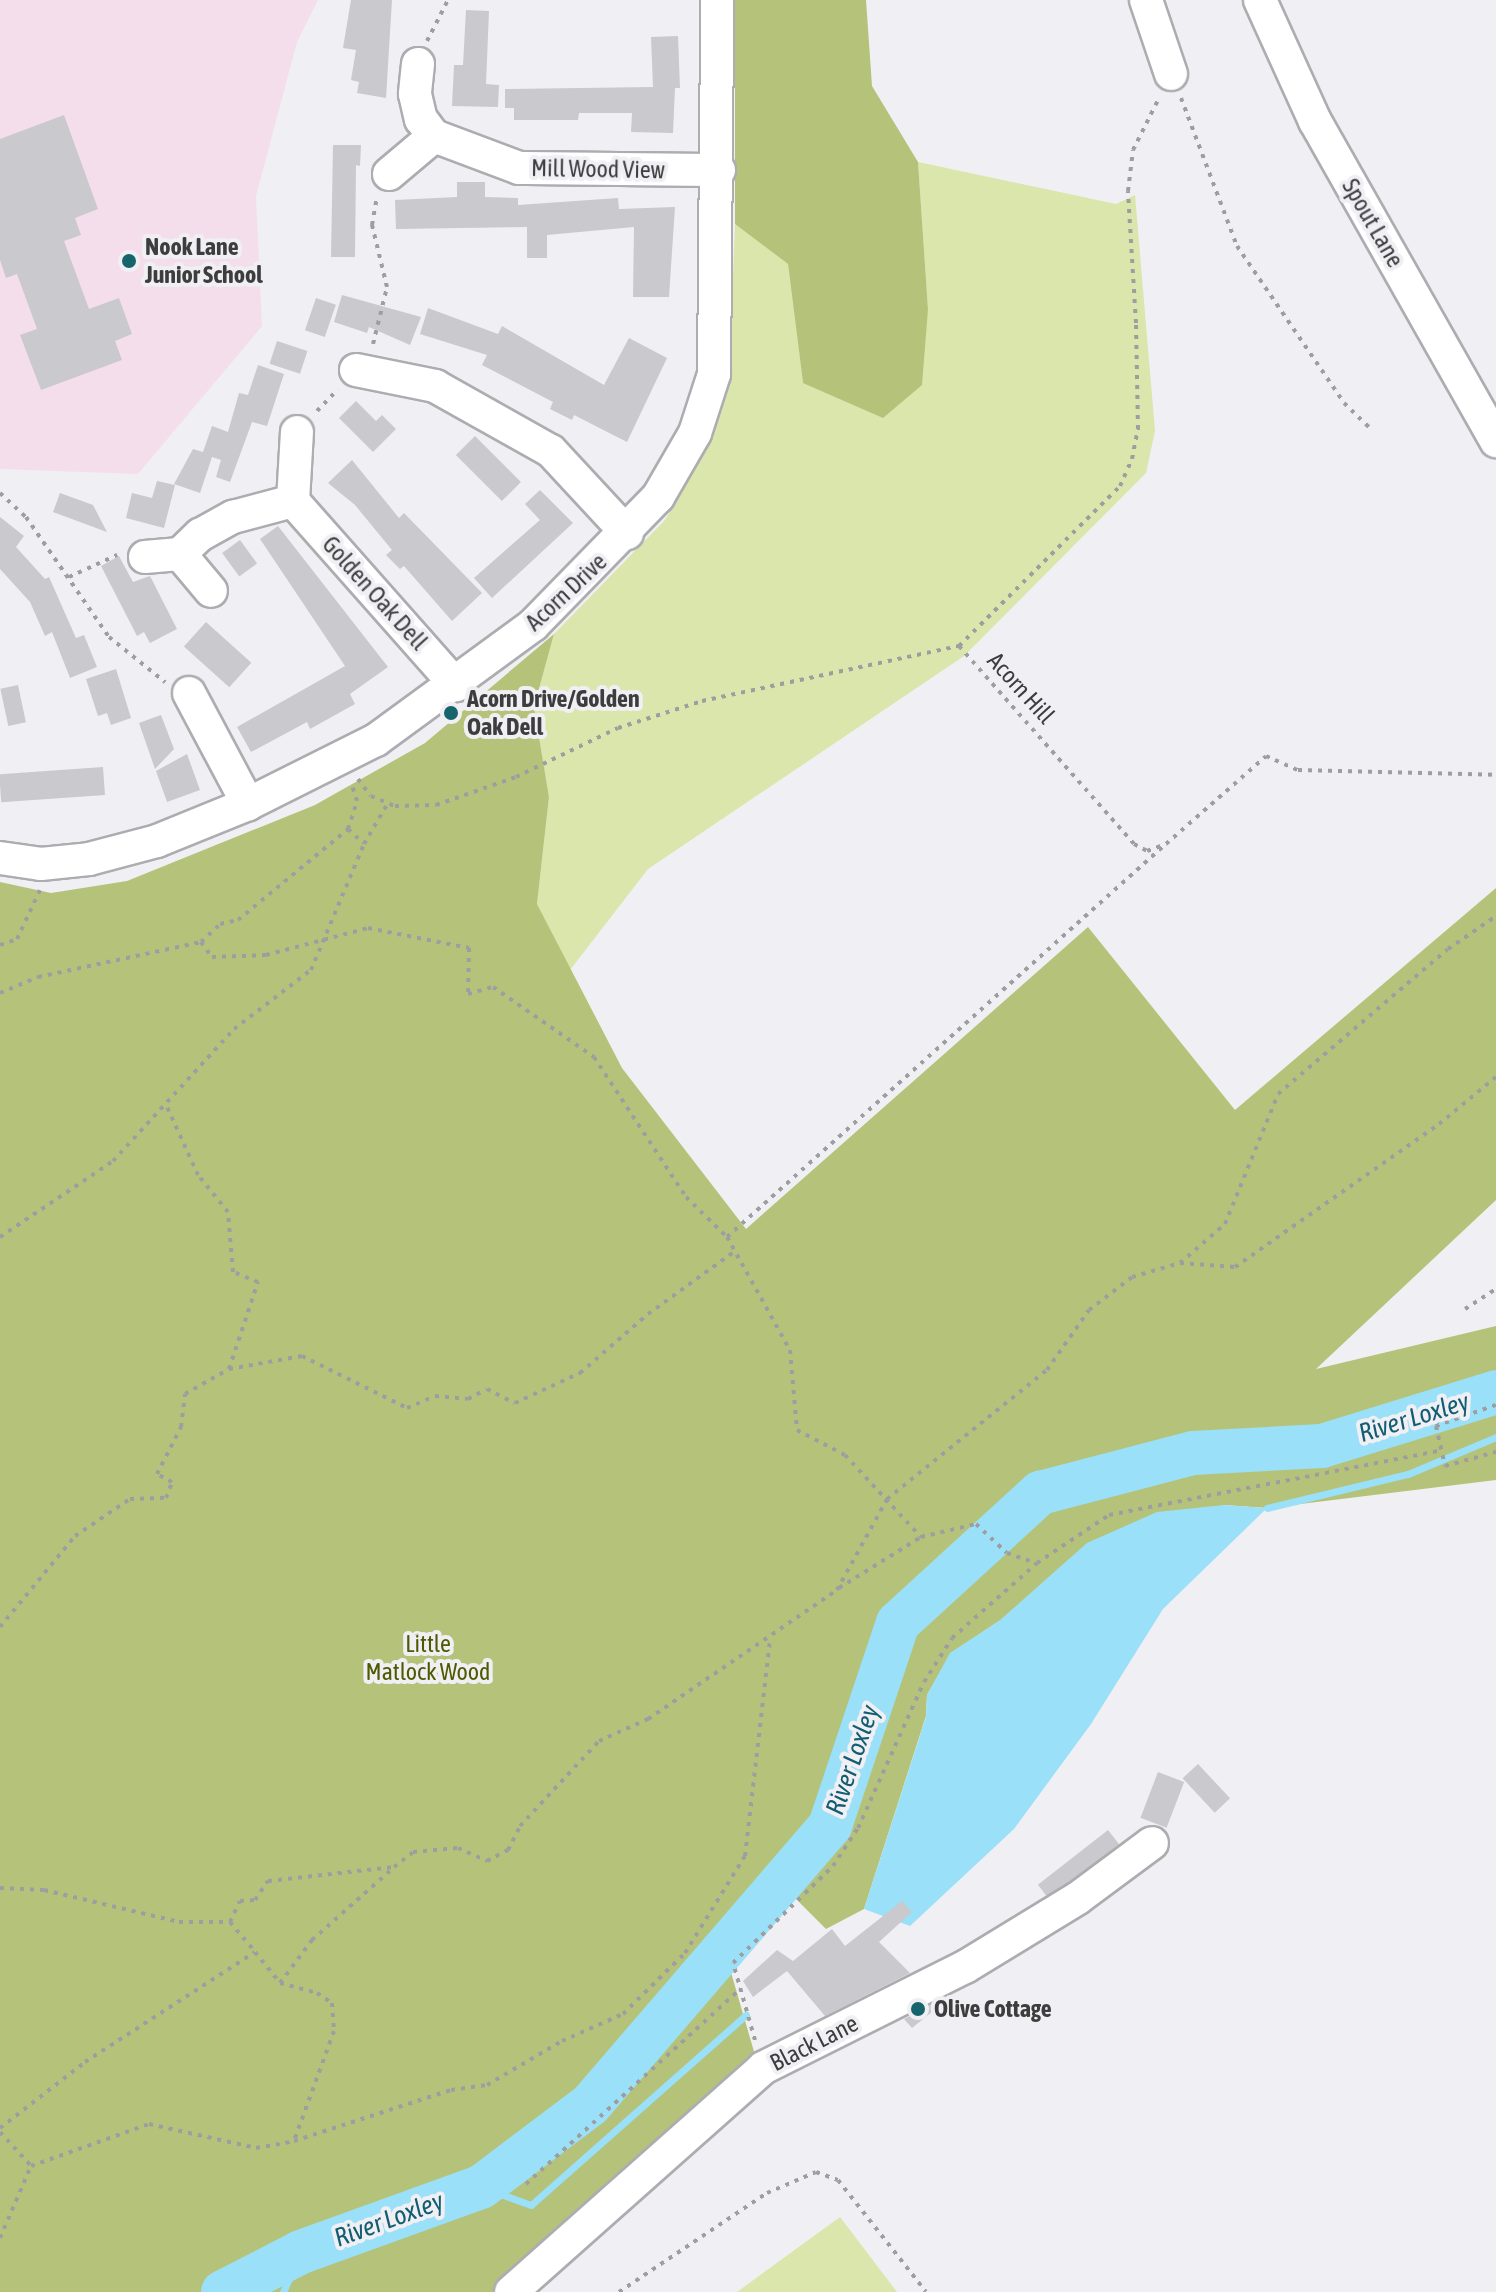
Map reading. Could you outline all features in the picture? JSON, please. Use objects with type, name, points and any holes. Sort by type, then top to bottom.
[{"type":"street","name":"Acorn Drive","points":[[0,858],[41,864],[117,853],[248,804],[343,758],[456,685],[533,625],[627,533],[679,465],[707,406],[717,331],[717,0]]},
{"type":"street","points":[[1146,0],[1171,74]]},
{"type":"street","name":"Spout Lane","points":[[1260,0],[1315,121],[1496,441]]},
{"type":"street","points":[[389,174],[434,136],[421,119],[415,94],[418,64]]},
{"type":"street","name":"Mill Wood View","points":[[434,136],[541,171],[719,170]]},
{"type":"street","points":[[356,370],[435,386],[551,451],[627,533]]},
{"type":"street","points":[[145,557],[180,554],[200,535],[233,517],[293,501],[297,432]]},
{"type":"street","name":"Golden Oak Dell","points":[[293,501],[456,685]]},
{"type":"street","points":[[180,554],[211,591]]},
{"type":"street","points":[[189,693],[248,804]]},
{"type":"street","name":"Black Lane","points":[[511,2292],[763,2068],[965,1967],[1078,1898],[1152,1843]]},
{"type":"path","points":[[418,64],[448,0]]},
{"type":"path","points":[[1171,74],[1237,246],[1344,403],[1371,429]]},
{"type":"path","points":[[959,646],[1120,486],[1132,459],[1138,429],[1136,323],[1128,191],[1133,150],[1171,74]]},
{"type":"path","points":[[297,432],[356,370],[383,316],[387,287],[372,225],[376,199],[389,174]]},
{"type":"path","points":[[0,493],[26,517],[117,646],[134,662],[189,693]]},
{"type":"path","points":[[69,577],[108,556],[145,557]]},
{"type":"path","name":"Acorn Hill","points":[[388,803],[436,805],[516,777],[618,728],[702,701],[959,646],[1134,844],[1147,851],[1166,844]]},
{"type":"path","points":[[727,1237],[1266,756],[1298,770],[1496,775]]},
{"type":"path","points":[[0,1237],[113,1161],[167,1107],[234,1029],[311,970],[321,937],[364,844],[388,803],[371,796],[343,758]]},
{"type":"path","points":[[0,993],[38,977],[201,942],[220,924],[238,920],[348,829],[357,801]]},
{"type":"path","points":[[348,829],[364,844]]},
{"type":"path","points":[[0,945],[17,939],[39,896],[41,864]]},
{"type":"path","points":[[1180,1263],[1225,1224],[1278,1094],[1448,949],[1496,916]]},
{"type":"path","points":[[201,942],[212,957],[266,955],[321,937],[368,928],[469,948],[468,994],[493,987],[594,1057],[686,1197],[727,1237],[790,1350],[797,1430],[845,1455],[921,1537]]},
{"type":"path","points":[[837,1590],[887,1499],[1047,1370],[1089,1310],[1132,1277],[1180,1263],[1235,1267],[1439,1124],[1496,1077]]},
{"type":"path","points":[[167,1107],[198,1175],[228,1212],[233,1272],[258,1282],[229,1369]]},
{"type":"path","points":[[0,1627],[75,1536],[130,1499],[166,1498],[172,1482],[157,1474],[181,1427],[185,1394],[229,1369],[302,1356],[407,1408],[435,1396],[468,1399],[487,1389],[515,1403],[580,1373],[648,1314],[735,1251]]},
{"type":"path","points":[[1465,1309],[1496,1289]]},
{"type":"path","points":[[1496,1405],[1436,1426],[1439,1451],[1445,1466],[1496,1452]]},
{"type":"path","points":[[763,2068],[733,1963],[833,1866],[858,1828],[924,1682],[952,1638],[1037,1563],[1109,1515],[1439,1451]]},
{"type":"path","points":[[280,1983],[312,1940],[413,1852],[458,1848],[487,1861],[508,1850],[520,1826],[599,1741],[648,1719],[770,1639],[837,1590],[921,1537],[976,1524],[1007,1553],[1037,1563]]},
{"type":"path","points":[[0,2238],[31,2166],[149,2124],[256,2148],[294,2141],[451,2090],[487,2085],[562,2041],[623,2014],[685,1953],[745,1856],[770,1639]]},
{"type":"path","points":[[230,1922],[240,1901],[255,1900],[268,1881],[394,1867]]},
{"type":"path","points":[[0,1888],[44,1890],[179,1922],[230,1922]]},
{"type":"path","points":[[230,1922],[280,1983],[317,1993],[332,2003],[334,2031],[294,2141]]},
{"type":"path","points":[[31,2166],[0,2130],[85,2062],[255,1952]]},
{"type":"path","points":[[526,2184],[740,1989]]},
{"type":"path","points":[[619,2292],[767,2193],[816,2172],[838,2180],[926,2292]]},
{"type":"shaded area","name":"Nook Lane Junior School","points":[[0,0],[318,0],[297,42],[256,196],[262,326],[138,474],[0,469]]},
{"type":"green space","points":[[735,0],[866,0],[872,86],[918,162],[928,309],[922,385],[883,418],[803,383],[788,264],[735,224]]},
{"type":"green space","points":[[918,162],[1116,204],[1135,195],[1155,431],[1146,473],[964,656],[648,869],[570,970],[537,904],[549,797],[534,707],[554,634],[665,520],[699,463],[729,384],[735,224],[788,264],[803,383],[928,309]]},
{"type":"green space","name":"Little Matlock Wood","points":[[554,634],[534,707],[549,797],[537,904],[622,1068],[746,1229],[1088,927],[1235,1110],[1496,888],[1496,1200],[1316,1369],[1496,1326],[1496,1480],[1267,1508],[1224,1505],[999,1621],[951,1653],[927,1695],[926,1716],[864,1909],[826,1929],[795,1898],[728,1962],[757,2062],[496,2292],[0,2292],[0,882],[51,893],[127,881],[315,805],[425,743]]},
{"type":"green space","points":[[840,2217],[897,2292],[737,2292]]},
{"type":"water","points":[[1224,1505],[1267,1508],[1163,1609],[1091,1724],[1014,1829],[910,1926],[864,1909],[926,1717],[927,1695],[950,1653],[999,1621],[1087,1543],[1157,1512]]},
{"type":"building","points":[[351,0],[392,0],[386,98],[357,93],[359,82],[351,80],[356,50],[343,48]]},
{"type":"building","points":[[466,10],[489,11],[486,84],[499,85],[498,107],[452,106],[454,65],[463,65]]},
{"type":"building","points":[[678,36],[680,88],[675,88],[673,133],[631,132],[632,113],[579,113],[578,120],[514,120],[514,108],[505,108],[505,89],[653,87],[651,37]]},
{"type":"building","points":[[64,115],[98,209],[75,218],[81,235],[64,241],[89,309],[119,298],[132,334],[115,341],[122,360],[41,390],[20,335],[37,329],[17,274],[6,278],[0,260],[0,139]]},
{"type":"building","points":[[333,145],[361,145],[360,166],[356,165],[355,257],[331,257]]},
{"type":"building","points":[[457,182],[485,182],[485,197],[518,198],[518,205],[618,198],[619,209],[675,207],[669,297],[633,297],[634,227],[547,235],[547,258],[527,258],[527,227],[396,229],[395,200],[457,197]]},
{"type":"building","points":[[342,295],[421,317],[410,345],[369,327],[367,333],[334,322]]},
{"type":"building","points":[[316,298],[336,305],[325,337],[305,330]]},
{"type":"building","points":[[428,308],[498,334],[502,326],[604,385],[629,338],[667,358],[627,442],[574,415],[572,420],[550,409],[553,402],[482,365],[487,355],[420,334]]},
{"type":"building","points":[[277,341],[307,351],[300,374],[270,364]]},
{"type":"building","points":[[258,365],[284,374],[267,426],[252,422],[230,482],[216,477],[221,460],[212,457],[200,493],[174,484],[193,449],[203,452],[212,426],[228,432],[239,393],[248,395]]},
{"type":"building","points":[[356,401],[376,421],[382,415],[396,429],[373,452],[339,418]]},
{"type":"building","points":[[475,436],[521,482],[502,501],[456,455]]},
{"type":"building","points":[[352,460],[399,518],[404,513],[482,593],[452,621],[404,566],[400,569],[386,555],[392,550],[355,505],[328,483]]},
{"type":"building","points":[[157,481],[175,485],[164,528],[126,518],[132,493],[152,498]]},
{"type":"building","points":[[540,490],[573,523],[492,598],[474,578],[540,520],[525,504]]},
{"type":"building","points":[[60,493],[93,505],[107,532],[53,512]]},
{"type":"building","points":[[0,517],[24,536],[16,547],[45,579],[49,577],[76,638],[84,635],[97,667],[70,678],[52,632],[45,636],[30,602],[0,569]]},
{"type":"building","points":[[278,526],[388,667],[350,694],[355,704],[310,729],[307,722],[251,752],[237,727],[345,666],[260,539]]},
{"type":"building","points":[[240,540],[257,563],[239,576],[222,553]]},
{"type":"building","points":[[119,556],[133,582],[150,576],[177,629],[150,643],[144,632],[137,636],[101,566]]},
{"type":"building","points":[[206,622],[251,663],[229,687],[184,647]]},
{"type":"building","points":[[116,669],[131,718],[111,725],[107,713],[98,716],[86,679]]},
{"type":"building","points":[[18,685],[26,722],[8,726],[0,689]]},
{"type":"building","points":[[161,715],[174,749],[155,769],[139,723]]},
{"type":"building","points":[[187,754],[200,790],[167,802],[156,771]]},
{"type":"building","points":[[103,767],[105,795],[1,802],[0,774]]},
{"type":"building","points":[[1198,1764],[1230,1798],[1215,1813],[1183,1778]]},
{"type":"building","points":[[1158,1772],[1184,1782],[1167,1828],[1140,1818]]},
{"type":"building","points":[[1108,1830],[1119,1844],[1049,1899],[1038,1885]]},
{"type":"building","points":[[902,1901],[912,1912],[879,1942],[910,1973],[825,2016],[787,1971],[753,1997],[743,1981],[777,1950],[793,1961],[832,1929],[845,1946]]},
{"type":"building","points":[[935,2003],[938,2007],[912,2028],[904,2019]]},
{"type":"waterway","name":"River Loxley","points":[[223,2292],[301,2252],[481,2187],[590,2105],[830,1826],[898,1623],[1040,1493],[1193,1453],[1322,1446],[1496,1392]]},
{"type":"waterway","points":[[1267,1508],[1408,1474],[1496,1437]]},
{"type":"waterway","points":[[481,2187],[531,2205],[746,2015]]},
{"type":"waterway","points":[[283,2292],[301,2252]]},
{"type":"place","name":"Nook Lane Junior School","points":[[129,261]]},
{"type":"place","name":"Acorn Drive/Golden Oak Dell","points":[[451,713]]},
{"type":"place","name":"Olive Cottage","points":[[918,2009]]}]
